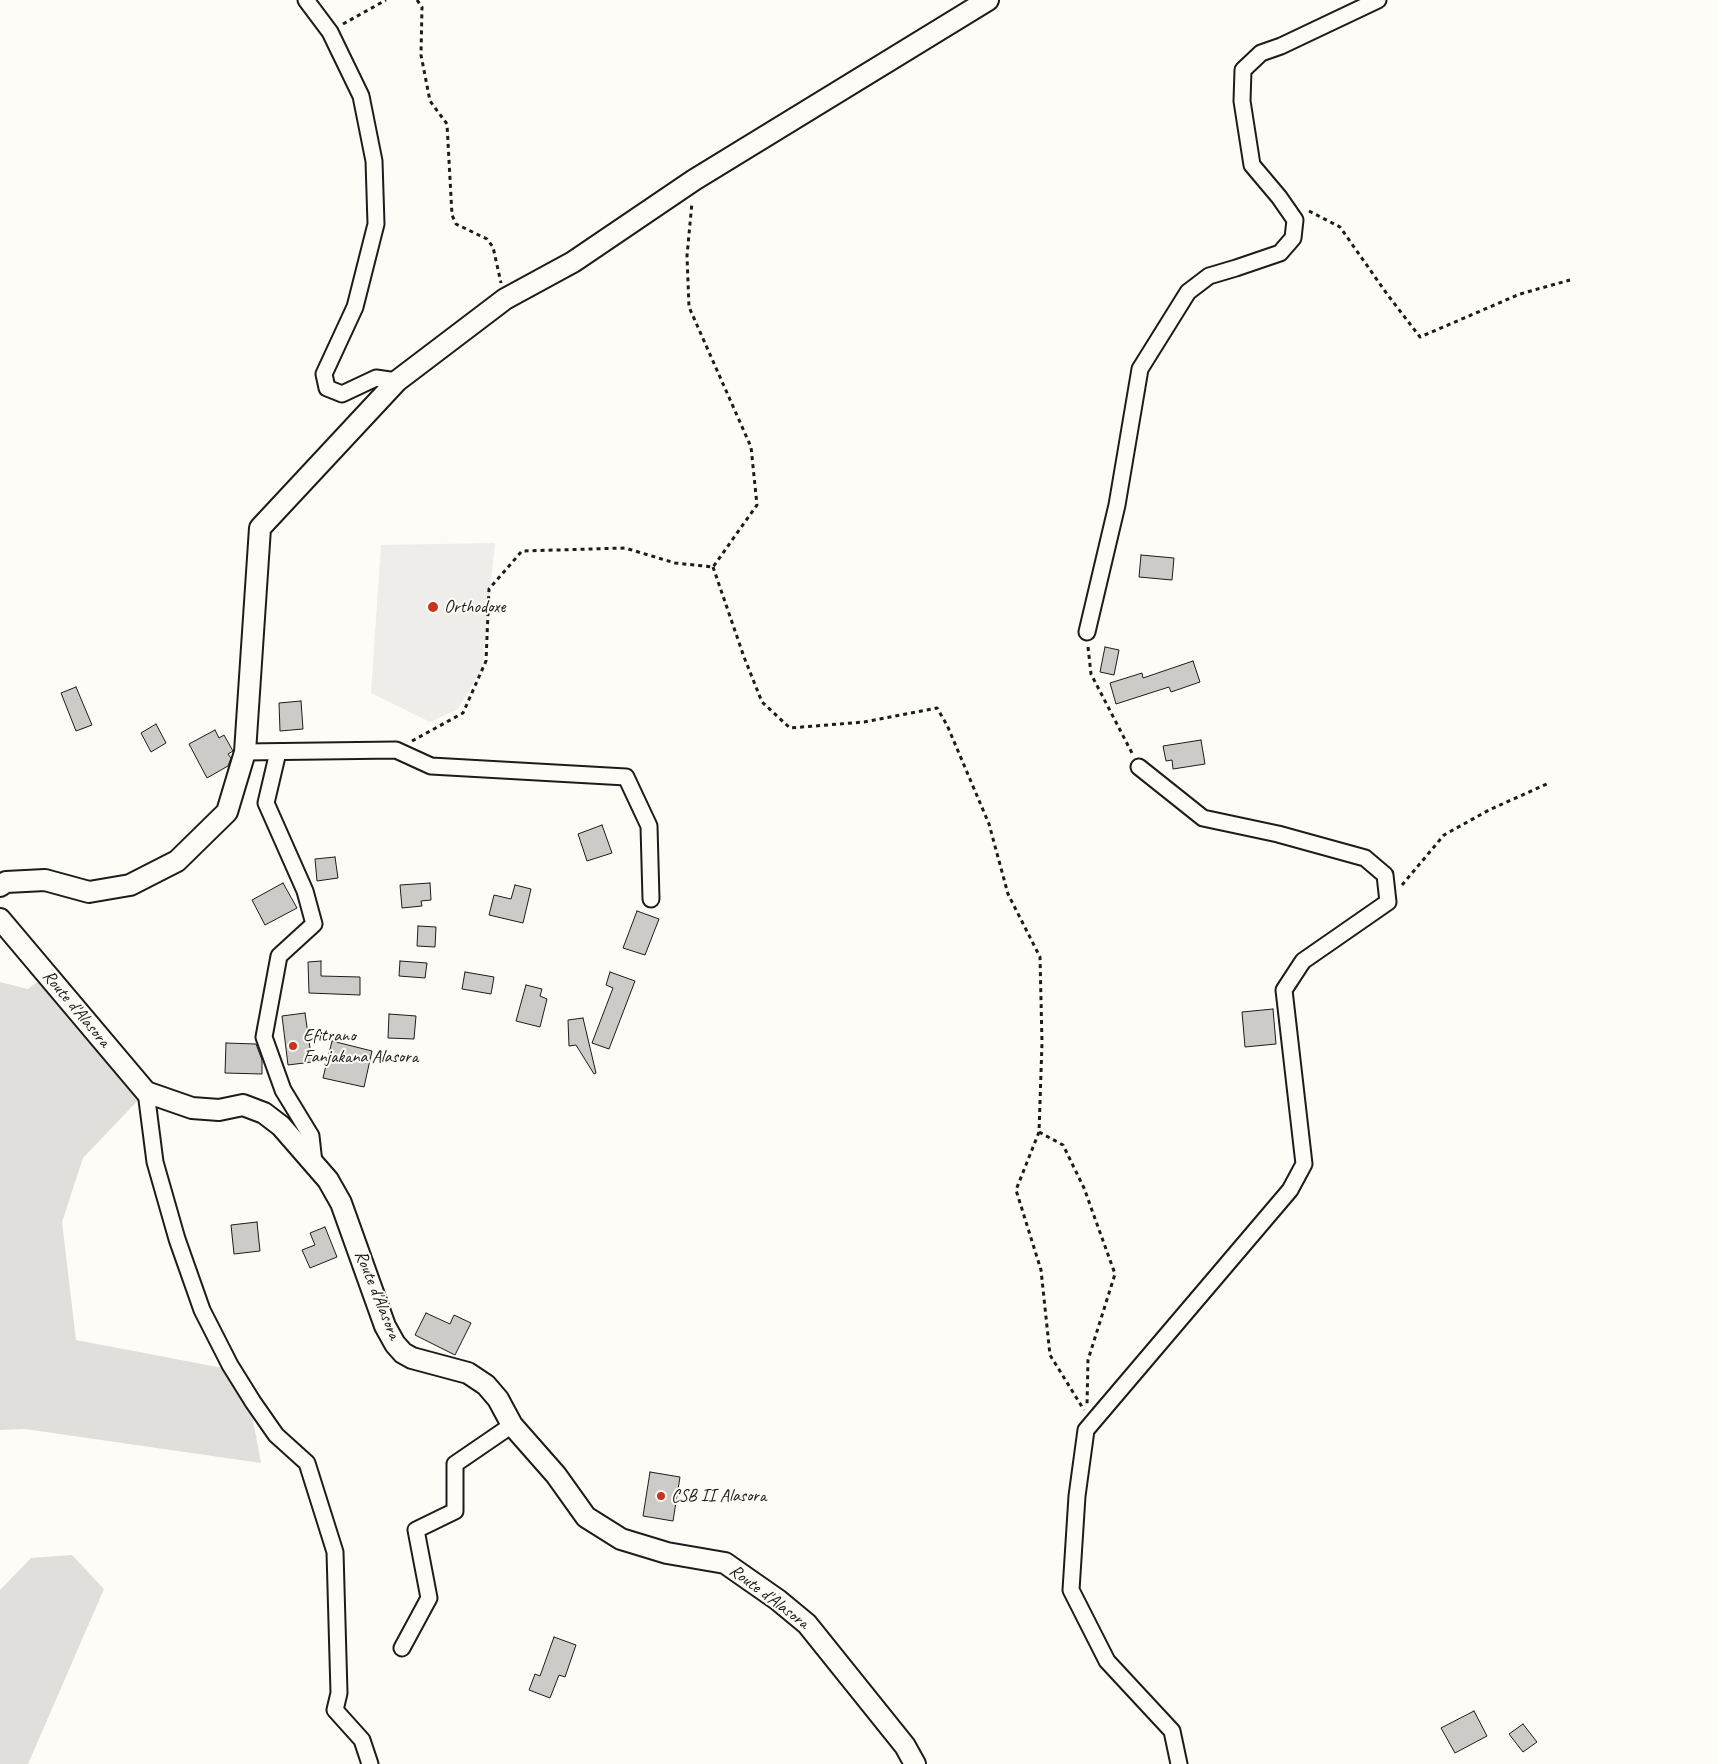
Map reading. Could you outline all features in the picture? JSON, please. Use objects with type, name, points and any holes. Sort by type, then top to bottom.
[{"type":"street","points":[[306,0],[330,32],[361,96],[374,160],[376,224],[355,307],[324,374],[327,388],[342,394],[376,378],[397,381]]},
{"type":"street","points":[[0,886],[6,882],[45,880],[89,892],[130,885],[178,861],[227,812],[245,752],[260,528],[397,381],[505,299],[574,262],[694,180],[988,0]]},
{"type":"street","points":[[1086,632],[1117,505],[1140,369],[1188,292],[1209,276],[1280,253],[1293,238],[1296,220],[1279,196],[1252,165],[1242,101],[1243,70],[1261,53],[1281,46],[1378,0]]},
{"type":"street","points":[[245,752],[396,750],[431,766],[626,778],[649,826],[650,899]]},
{"type":"street","points":[[278,752],[266,802],[305,890],[314,924],[279,956],[264,1037],[283,1090],[311,1136],[314,1163]]},
{"type":"street","points":[[1139,767],[1203,818],[1278,834],[1365,858],[1385,875],[1388,902],[1303,961],[1284,990],[1304,1164],[1290,1190],[1086,1430],[1077,1496],[1071,1590],[1107,1661],[1172,1731],[1179,1764]]},
{"type":"street","name":"Route d'Alasora","points":[[0,919],[146,1092],[192,1108],[219,1110],[244,1105],[264,1113],[281,1126],[328,1180],[341,1203],[385,1326],[395,1344],[403,1353],[412,1358],[468,1373],[486,1385],[498,1399],[512,1425],[556,1475],[586,1517],[621,1539],[667,1553],[725,1563],[778,1600],[807,1624],[905,1746],[915,1764]]},
{"type":"street","points":[[146,1092],[155,1162],[177,1239],[202,1310],[230,1365],[253,1402],[276,1435],[307,1463],[335,1552],[339,1693],[335,1710],[362,1740],[370,1764]]},
{"type":"street","points":[[402,1648],[430,1598],[416,1530],[455,1511],[455,1464],[512,1425]]},
{"type":"path","points":[[330,32],[386,0]]},
{"type":"path","points":[[417,0],[422,7],[421,55],[430,101],[447,124],[452,215],[456,224],[487,238],[493,247],[505,299]]},
{"type":"path","points":[[694,180],[687,256],[689,307],[750,447],[757,505],[714,567]]},
{"type":"path","points":[[1305,210],[1340,227],[1420,337],[1520,294],[1570,280]]},
{"type":"path","points":[[396,750],[463,713],[486,661],[489,589],[522,551],[625,548],[675,563],[714,567]]},
{"type":"path","points":[[714,567],[744,657],[762,702],[790,728],[864,722],[937,708],[947,725],[989,824],[1008,894],[1040,957],[1042,1043],[1040,1132],[1016,1190],[1041,1270],[1050,1356],[1086,1415],[1088,1360],[1115,1274],[1084,1188],[1063,1145],[1040,1132]]},
{"type":"path","points":[[1086,632],[1091,674],[1139,767]]},
{"type":"path","points":[[1388,902],[1444,835],[1489,810],[1549,783]]},
{"type":"shaded area","name":"Orthodoxe","points":[[495,543],[482,669],[458,709],[430,722],[371,693],[381,545]]},
{"type":"shaded area","points":[[47,974],[146,1092],[83,1158],[62,1222],[76,1340],[228,1369],[252,1415],[261,1463],[25,1429],[0,1430],[0,982],[28,989]]},
{"type":"shaded area","points":[[72,1555],[104,1589],[28,1764],[0,1764],[0,1590],[31,1558]]},
{"type":"building","points":[[1141,555],[1174,558],[1172,580],[1139,577]]},
{"type":"building","points":[[1105,647],[1119,650],[1114,675],[1100,672]]},
{"type":"building","points":[[1193,661],[1200,682],[1171,692],[1169,687],[1116,704],[1110,683],[1142,673],[1143,678]]},
{"type":"building","points":[[76,687],[92,725],[76,731],[61,693]]},
{"type":"building","points":[[301,701],[303,729],[280,731],[279,703]]},
{"type":"building","points":[[156,724],[166,743],[151,752],[141,733]]},
{"type":"building","points":[[215,730],[219,738],[224,735],[233,751],[228,754],[231,758],[228,766],[207,778],[189,744]]},
{"type":"building","points":[[1201,740],[1205,764],[1173,769],[1172,760],[1166,761],[1163,746]]},
{"type":"building","points":[[602,825],[612,853],[587,861],[578,834]]},
{"type":"building","points":[[335,857],[338,878],[317,881],[315,859]]},
{"type":"building","points":[[283,883],[297,908],[265,925],[252,900]]},
{"type":"building","points":[[430,883],[431,900],[421,901],[422,906],[402,908],[400,885]]},
{"type":"building","points":[[515,885],[531,889],[523,923],[489,915],[494,895],[511,899]]},
{"type":"building","points":[[637,911],[659,919],[645,955],[623,948]]},
{"type":"building","points":[[418,926],[436,927],[435,947],[417,946]]},
{"type":"building","points":[[321,961],[321,976],[360,977],[360,995],[309,993],[308,962]]},
{"type":"building","points":[[400,961],[427,963],[425,978],[399,976]]},
{"type":"building","points":[[465,972],[494,977],[491,994],[462,989]]},
{"type":"building","points":[[610,972],[635,981],[609,1049],[592,1043],[613,988],[606,985]]},
{"type":"building","points":[[526,985],[542,989],[540,996],[547,999],[540,1027],[516,1021]]},
{"type":"building","points":[[1273,1009],[1276,1044],[1245,1047],[1242,1012]]},
{"type":"building","points":[[305,1013],[312,1062],[288,1065],[282,1016]]},
{"type":"building","points":[[389,1014],[416,1016],[414,1039],[388,1038]]},
{"type":"building","points":[[583,1018],[596,1073],[594,1074],[576,1045],[569,1046],[568,1020]]},
{"type":"building","points":[[332,1041],[372,1051],[364,1087],[323,1078]]},
{"type":"building","points":[[226,1043],[256,1044],[262,1060],[262,1074],[225,1073]]},
{"type":"building","points":[[257,1222],[260,1251],[234,1254],[231,1225]]},
{"type":"building","points":[[325,1227],[337,1257],[310,1268],[302,1250],[315,1245],[310,1233]]},
{"type":"building","points":[[426,1313],[450,1324],[454,1315],[471,1323],[455,1355],[415,1335]]},
{"type":"building","name":"CSB II Alasora","points":[[650,1472],[680,1477],[673,1521],[643,1516]]},
{"type":"building","points":[[554,1637],[576,1645],[565,1677],[559,1675],[550,1698],[529,1690],[535,1674],[540,1676]]},
{"type":"building","points":[[1474,1711],[1487,1736],[1455,1753],[1441,1728]]},
{"type":"building","points":[[1523,1724],[1537,1742],[1523,1752],[1509,1734]]},
{"type":"place","name":"Orthodoxe","points":[[433,607]]},
{"type":"place","name":"Efitrano Fanjakana Alasora","points":[[293,1046]]},
{"type":"place","name":"CSB II Alasora","points":[[661,1496]]}]
